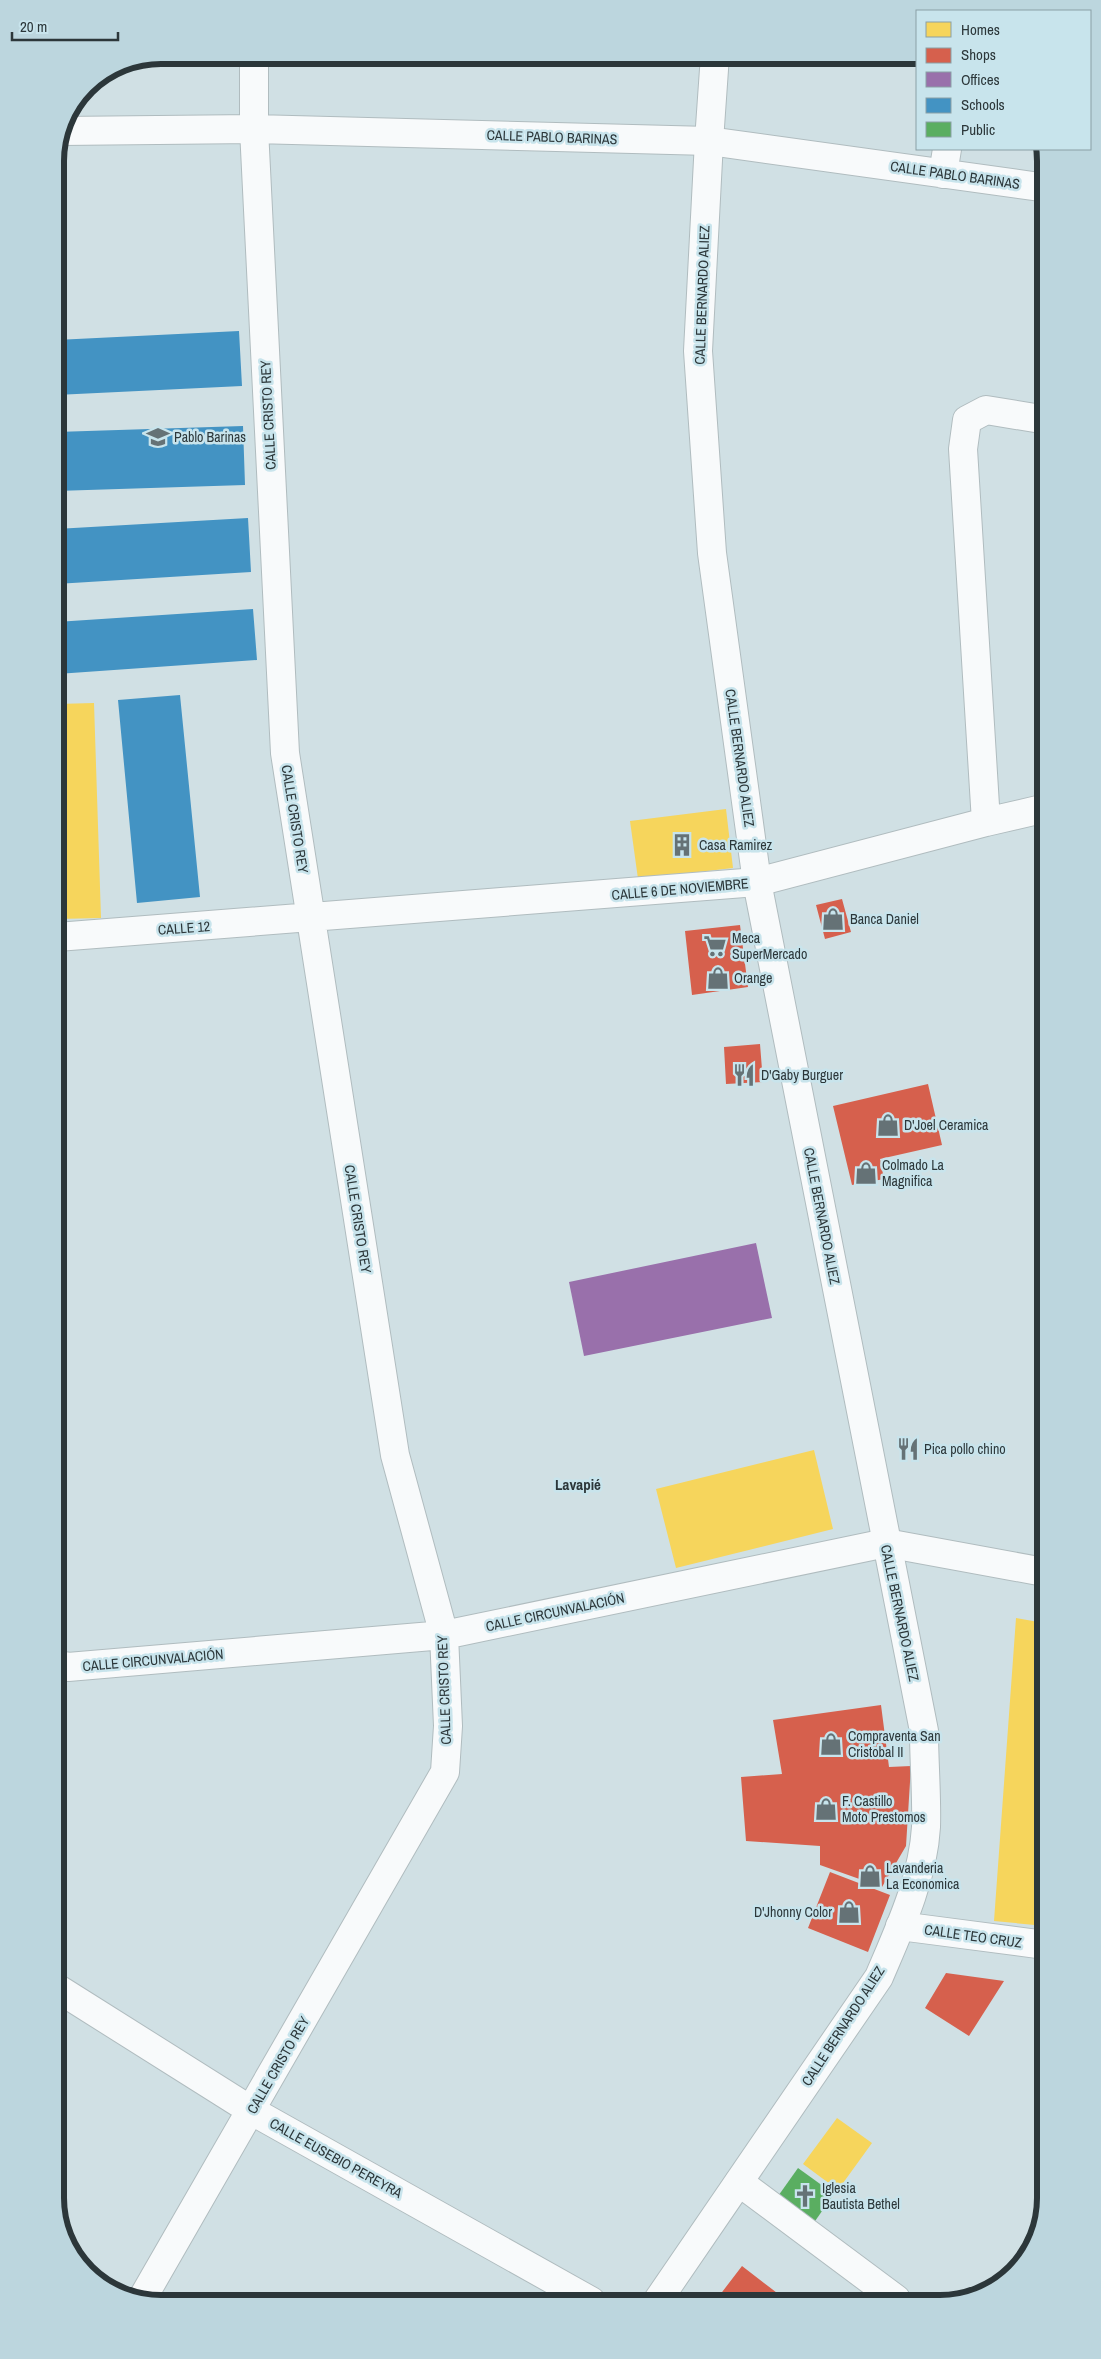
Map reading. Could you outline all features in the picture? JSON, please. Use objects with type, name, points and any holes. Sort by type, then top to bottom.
[{"type":"street","name":"CALLE CRISTO REY","points":[[145,2293],[446,1772],[448,1726],[444,1635],[395,1455],[285,753],[254,128],[254,64]]},
{"type":"street","name":"CALLE BERNARDO ALIEZ","points":[[661,2295],[879,1977],[916,1881],[926,1829],[924,1731],[757,882],[712,553],[699,361],[709,141],[715,64]]},
{"type":"street","name":"CALLE PABLO BARINAS","points":[[69,131],[254,128],[709,141],[945,161],[1037,186]]},
{"type":"street","points":[[986,822],[963,449],[967,420],[986,410],[1037,417]]},
{"type":"street","name":"CALLE 6 DE NOVIEMBRE","points":[[310,918],[757,882],[986,822],[1037,811]]},
{"type":"street","name":"CALLE 12","points":[[64,936],[310,918]]},
{"type":"street","name":"CALLE CIRCUNVALACIÓN","points":[[64,1666],[444,1635],[886,1543],[1037,1571]]},
{"type":"street","name":"CALLE TEO CRUZ","points":[[900,1926],[1037,1944]]},
{"type":"street","name":"CALLE EUSEBIO PEREYRA","points":[[64,1993],[252,2111],[580,2295]]},
{"type":"street","points":[[739,2182],[891,2295]]},
{"type":"building: Homes","points":[[94,703],[101,918],[64,919],[64,704]]},
{"type":"building: Homes","name":"Casa Ramirez","points":[[726,809],[733,868],[638,879],[630,821]]},
{"type":"building: Homes","points":[[814,1450],[833,1529],[676,1568],[656,1489]]},
{"type":"building: Homes","points":[[1016,1618],[1037,1622],[1037,1925],[994,1921]]},
{"type":"building: Homes","points":[[837,2118],[872,2143],[838,2190],[803,2164]]},
{"type":"building: Shops","name":"Banca Daniel","points":[[842,899],[851,932],[825,939],[816,905]]},
{"type":"building: Shops","points":[[740,925],[748,987],[692,995],[685,931]]},
{"type":"building: Shops","points":[[760,1044],[763,1082],[726,1084],[724,1047]]},
{"type":"building: Shops","name":"D'Joel Ceramica","points":[[928,1084],[942,1145],[880,1159],[884,1179],[852,1185],[833,1106]]},
{"type":"building: Shops","points":[[881,1705],[889,1767],[911,1766],[906,1846],[882,1887],[820,1865],[820,1846],[746,1841],[741,1777],[782,1774],[773,1720]]},
{"type":"building: Shops","name":"D'Jhonny Color","points":[[830,1872],[890,1895],[868,1952],[808,1928]]},
{"type":"building: Shops","points":[[946,1973],[1004,1981],[969,2036],[925,2008]]},
{"type":"building: Shops","points":[[742,2266],[780,2295],[720,2295]]},
{"type":"building: Offices","points":[[756,1243],[772,1318],[584,1356],[569,1282]]},
{"type":"building: Schools","points":[[239,331],[242,386],[64,395],[64,340]]},
{"type":"building: Schools","points":[[243,426],[245,485],[64,491],[64,432]]},
{"type":"building: Schools","points":[[248,518],[251,572],[64,584],[64,529]]},
{"type":"building: Schools","points":[[253,609],[257,660],[64,674],[64,621]]},
{"type":"building: Schools","points":[[180,695],[200,897],[137,903],[118,700]]},
{"type":"building: Public","name":"Iglesia Bautista Bethel","points":[[798,2168],[834,2194],[813,2224],[776,2199]]},
{"type":"place","name":"Pablo Barinas","points":[[158,437]]},
{"type":"place","name":"Casa Ramirez","points":[[682,845]]},
{"type":"place","name":"Banca Daniel","points":[[833,919]]},
{"type":"place","name":"Meca SuperMercado","points":[[715,946]]},
{"type":"place","name":"Orange","points":[[718,978]]},
{"type":"place","name":"D'Gaby Burguer","points":[[744,1075]]},
{"type":"place","name":"D'Joel Ceramica","points":[[888,1125]]},
{"type":"place","name":"Colmado La Magnifica","points":[[866,1173]]},
{"type":"place","name":"Pica pollo chino","points":[[908,1449]]},
{"type":"place","name":"Compraventa San Cristobal II","points":[[831,1744]]},
{"type":"place","name":"F. Castillo Moto Prestomos","points":[[826,1809]]},
{"type":"place","name":"Lavanderia La Economica","points":[[870,1876]]},
{"type":"place","name":"D'Jhonny Color","points":[[849,1912]]},
{"type":"place","name":"Iglesia Bautista Bethel","points":[[805,2196]]},
{"type":"district","name":"Lavapié","points":[[578,1485]]}]
